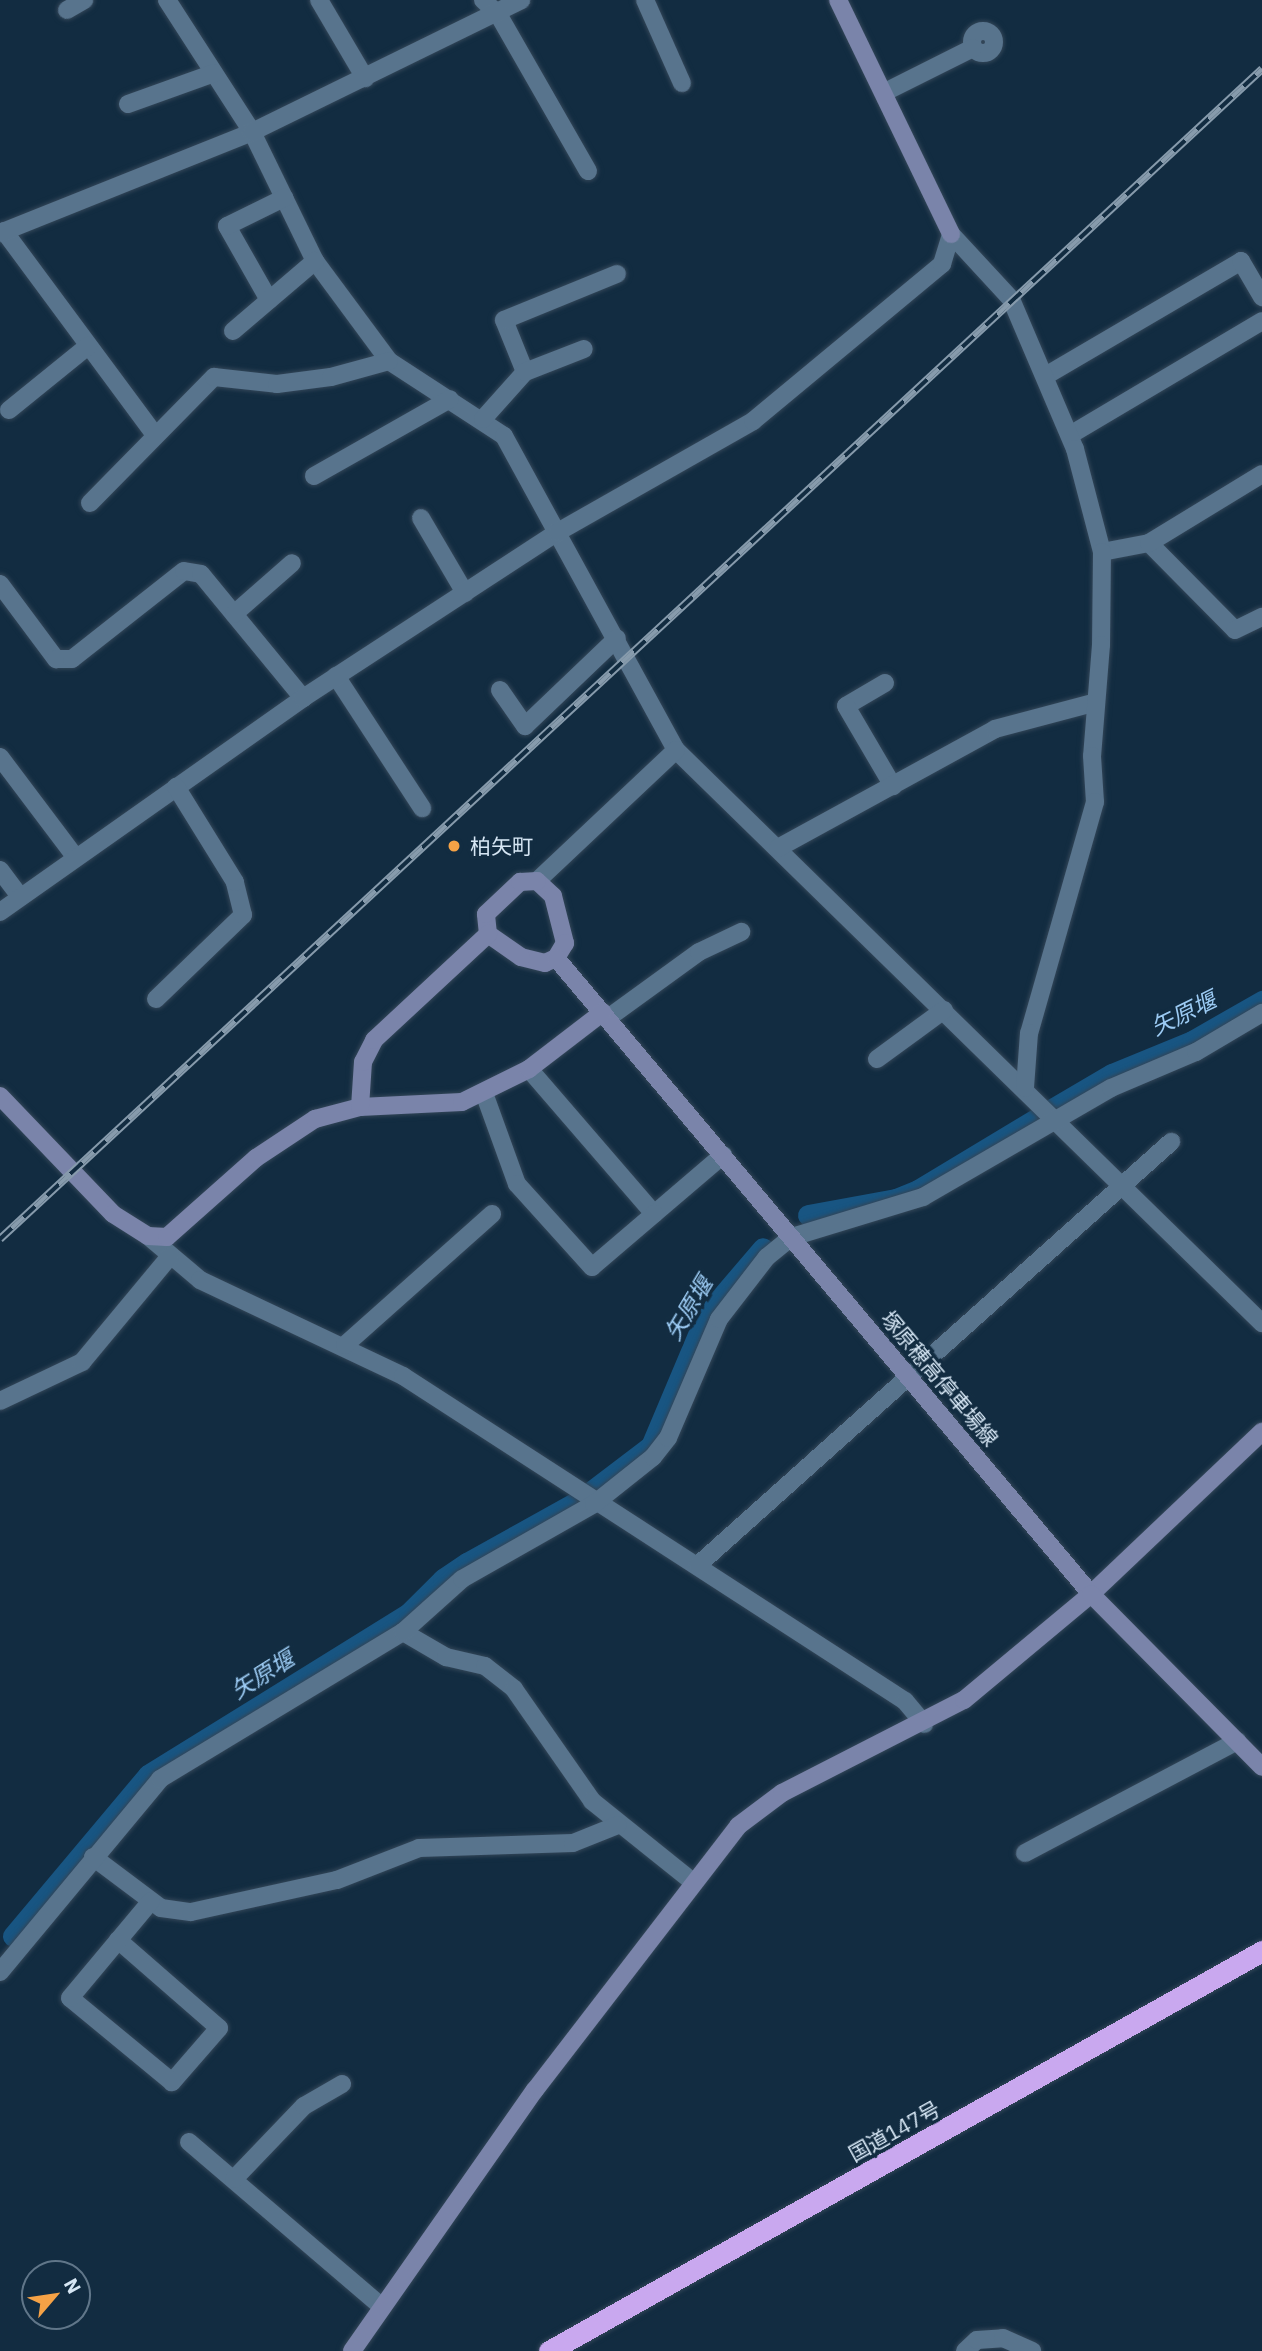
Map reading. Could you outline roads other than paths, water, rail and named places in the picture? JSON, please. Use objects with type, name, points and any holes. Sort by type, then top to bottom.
[{"type":"highway","name":"国道147号","points":[[549,2351],[1262,1951]]},
{"type":"main road","points":[[838,0],[885,92],[951,234]]},
{"type":"main road","points":[[537,881],[553,896],[562,920],[565,943],[556,958],[545,963],[521,957],[488,934],[486,914],[520,882],[537,881]]},
{"type":"main road","points":[[360,1107],[363,1062],[374,1040],[488,934]]},
{"type":"main road","name":"塚原穂高停車場線","points":[[556,958],[1091,1594],[1262,1767]]},
{"type":"main road","points":[[0,1096],[113,1214],[148,1236],[167,1237],[183,1227],[286,1135],[315,1119],[360,1107],[429,1107],[462,1102],[529,1069],[606,1015]]},
{"type":"main road","points":[[352,2351],[380,2306],[692,1881],[738,1826],[782,1793],[924,1724],[964,1700],[1091,1594],[1262,1432]]},
{"type":"street","points":[[67,10],[84,0]]},
{"type":"street","points":[[167,0],[252,132],[315,261],[389,361],[483,419],[504,436],[676,750],[1025,1088],[1262,1323]]},
{"type":"street","points":[[319,0],[365,78]]},
{"type":"street","points":[[483,0],[498,14],[588,171]]},
{"type":"street","points":[[155,435],[2,232],[252,132],[498,14],[521,0]]},
{"type":"street","points":[[645,0],[682,83]]},
{"type":"street","points":[[885,92],[973,48]]},
{"type":"street","points":[[128,104],[214,73]]},
{"type":"street","points":[[270,300],[228,226],[284,198]]},
{"type":"street","points":[[951,234],[1011,299],[1047,375],[1070,435],[1102,552],[1101,645],[1093,703],[1096,803],[1029,1033],[1025,1088]]},
{"type":"street","points":[[0,912],[336,676],[558,532],[753,421],[942,264],[951,234]]},
{"type":"street","points":[[233,331],[315,261]]},
{"type":"street","points":[[1047,375],[1241,261],[1262,297]]},
{"type":"street","points":[[525,372],[504,320],[617,274]]},
{"type":"street","points":[[1070,435],[1262,321]]},
{"type":"street","points":[[9,410],[88,346]]},
{"type":"street","points":[[483,419],[525,372],[584,349]]},
{"type":"street","points":[[90,503],[214,377],[277,384],[331,377],[389,361]]},
{"type":"street","points":[[314,476],[450,399]]},
{"type":"street","points":[[1102,552],[1149,543],[1262,474]]},
{"type":"street","points":[[421,518],[465,593]]},
{"type":"street","points":[[1149,543],[1235,630],[1262,617]]},
{"type":"street","points":[[234,614],[292,563]]},
{"type":"street","points":[[0,584],[56,659],[72,659],[184,571],[201,574],[303,698]]},
{"type":"street","points":[[500,690],[525,726],[617,638]]},
{"type":"street","points":[[336,676],[422,808]]},
{"type":"street","points":[[885,684],[846,706],[893,786]]},
{"type":"street","points":[[778,848],[995,729],[1093,703]]},
{"type":"street","points":[[537,881],[676,750]]},
{"type":"street","points":[[0,757],[76,858]]},
{"type":"street","points":[[156,999],[243,915],[235,882],[176,787]]},
{"type":"street","points":[[0,870],[20,897]]},
{"type":"street","points":[[606,1015],[699,952],[741,932]]},
{"type":"street","points":[[877,1059],[944,1010]]},
{"type":"street","points":[[0,1972],[160,1779],[402,1632],[462,1579],[594,1504],[653,1457],[668,1438],[719,1319],[767,1257],[792,1237],[901,1207],[1111,1088],[1196,1052],[1262,1013]]},
{"type":"street","points":[[529,1069],[654,1214]]},
{"type":"street","points":[[484,1093],[517,1184],[592,1267],[723,1155]]},
{"type":"street","points":[[698,1565],[1124,1188],[1171,1142]]},
{"type":"street","points":[[345,1345],[492,1214]]},
{"type":"street","points":[[148,1236],[200,1280],[345,1345],[402,1376],[594,1504],[698,1565],[905,1701],[924,1724]]},
{"type":"street","points":[[0,1401],[82,1362],[170,1256]]},
{"type":"street","points":[[402,1632],[446,1657],[485,1666],[514,1689],[592,1801],[618,1825],[692,1881]]},
{"type":"street","points":[[1025,1853],[1237,1741]]},
{"type":"street","points":[[93,1857],[161,1908],[191,1912],[337,1880],[419,1848],[573,1843],[618,1825]]},
{"type":"street","points":[[118,1940],[219,2028],[172,2082],[70,1998],[118,1940],[151,1901]]},
{"type":"street","points":[[234,2179],[304,2106],[342,2084]]},
{"type":"street","points":[[189,2142],[380,2306]]},
{"type":"street","points":[[965,2351],[977,2340],[1003,2338],[1032,2351]]},
{"type":"waterway","name":"矢原堰","points":[[1052,1109],[1112,1074],[1192,1041],[1262,1001]]},
{"type":"waterway","name":"矢原堰","points":[[808,1215],[896,1199],[918,1190],[1039,1117]]},
{"type":"waterway","name":"矢原堰","points":[[589,1493],[651,1446],[700,1330],[716,1303],[763,1248]]},
{"type":"waterway","name":"矢原堰","points":[[13,1936],[148,1775],[409,1613],[443,1579],[467,1563],[578,1501]]},
{"type":"railway","points":[[0,1239],[1262,69]]},
{"type":"place","name":"柏矢町","points":[[454,846]]}]
